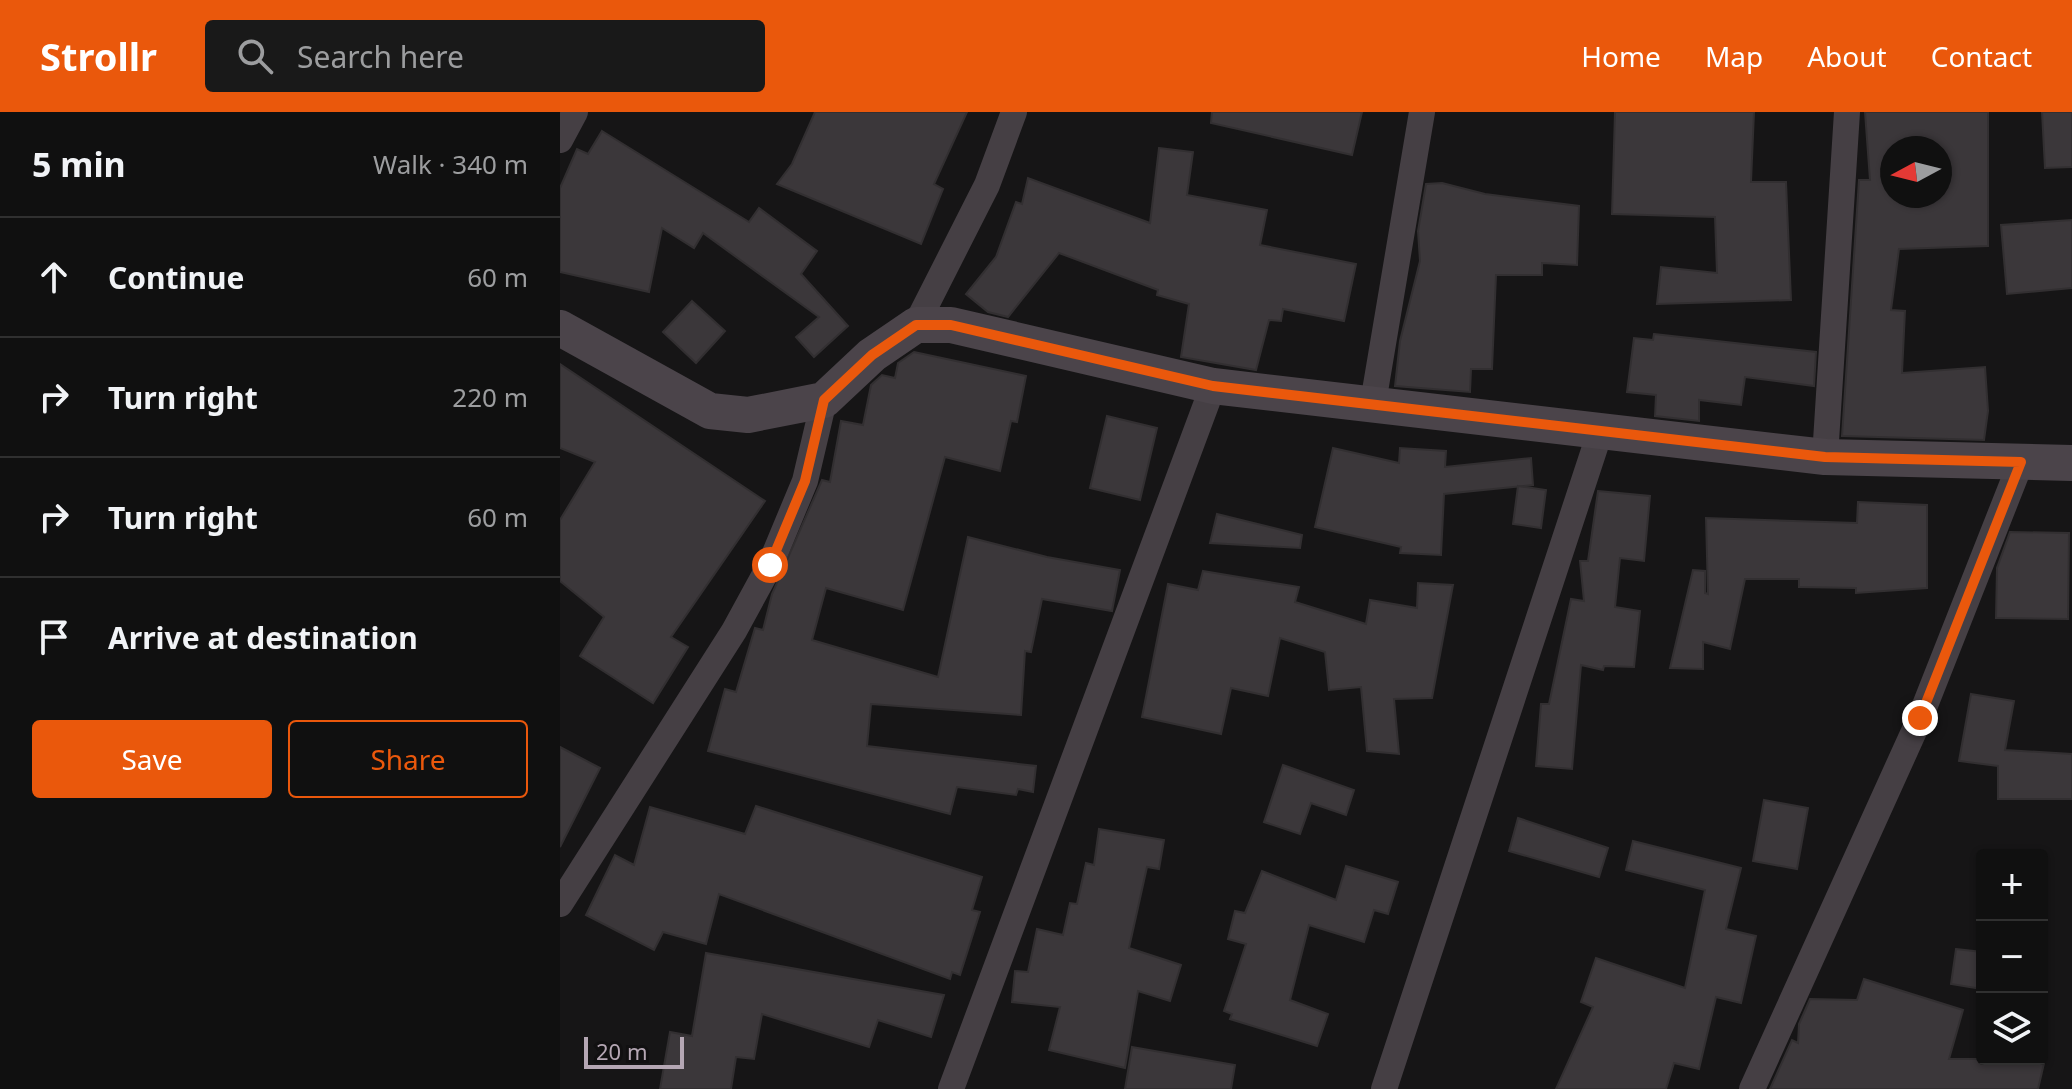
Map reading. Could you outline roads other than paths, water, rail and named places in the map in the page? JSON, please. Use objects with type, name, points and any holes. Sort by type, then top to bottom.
[{"type":"street","points":[[560,140],[575,112]]},
{"type":"street","points":[[560,328],[710,411],[748,415],[824,400],[872,355],[916,325],[987,185],[1014,112]]},
{"type":"street","points":[[1373,403],[1422,112]]},
{"type":"street","points":[[1825,457],[1847,112]]},
{"type":"street","points":[[916,325],[951,325],[1213,386],[1825,457],[2072,463]]},
{"type":"street","points":[[951,1089],[1213,386]]},
{"type":"street","points":[[560,904],[734,631],[770,565],[805,481],[824,400]]},
{"type":"street","points":[[1384,1089],[1601,429]]},
{"type":"street","points":[[1752,1089],[1920,718],[2021,462]]}]
